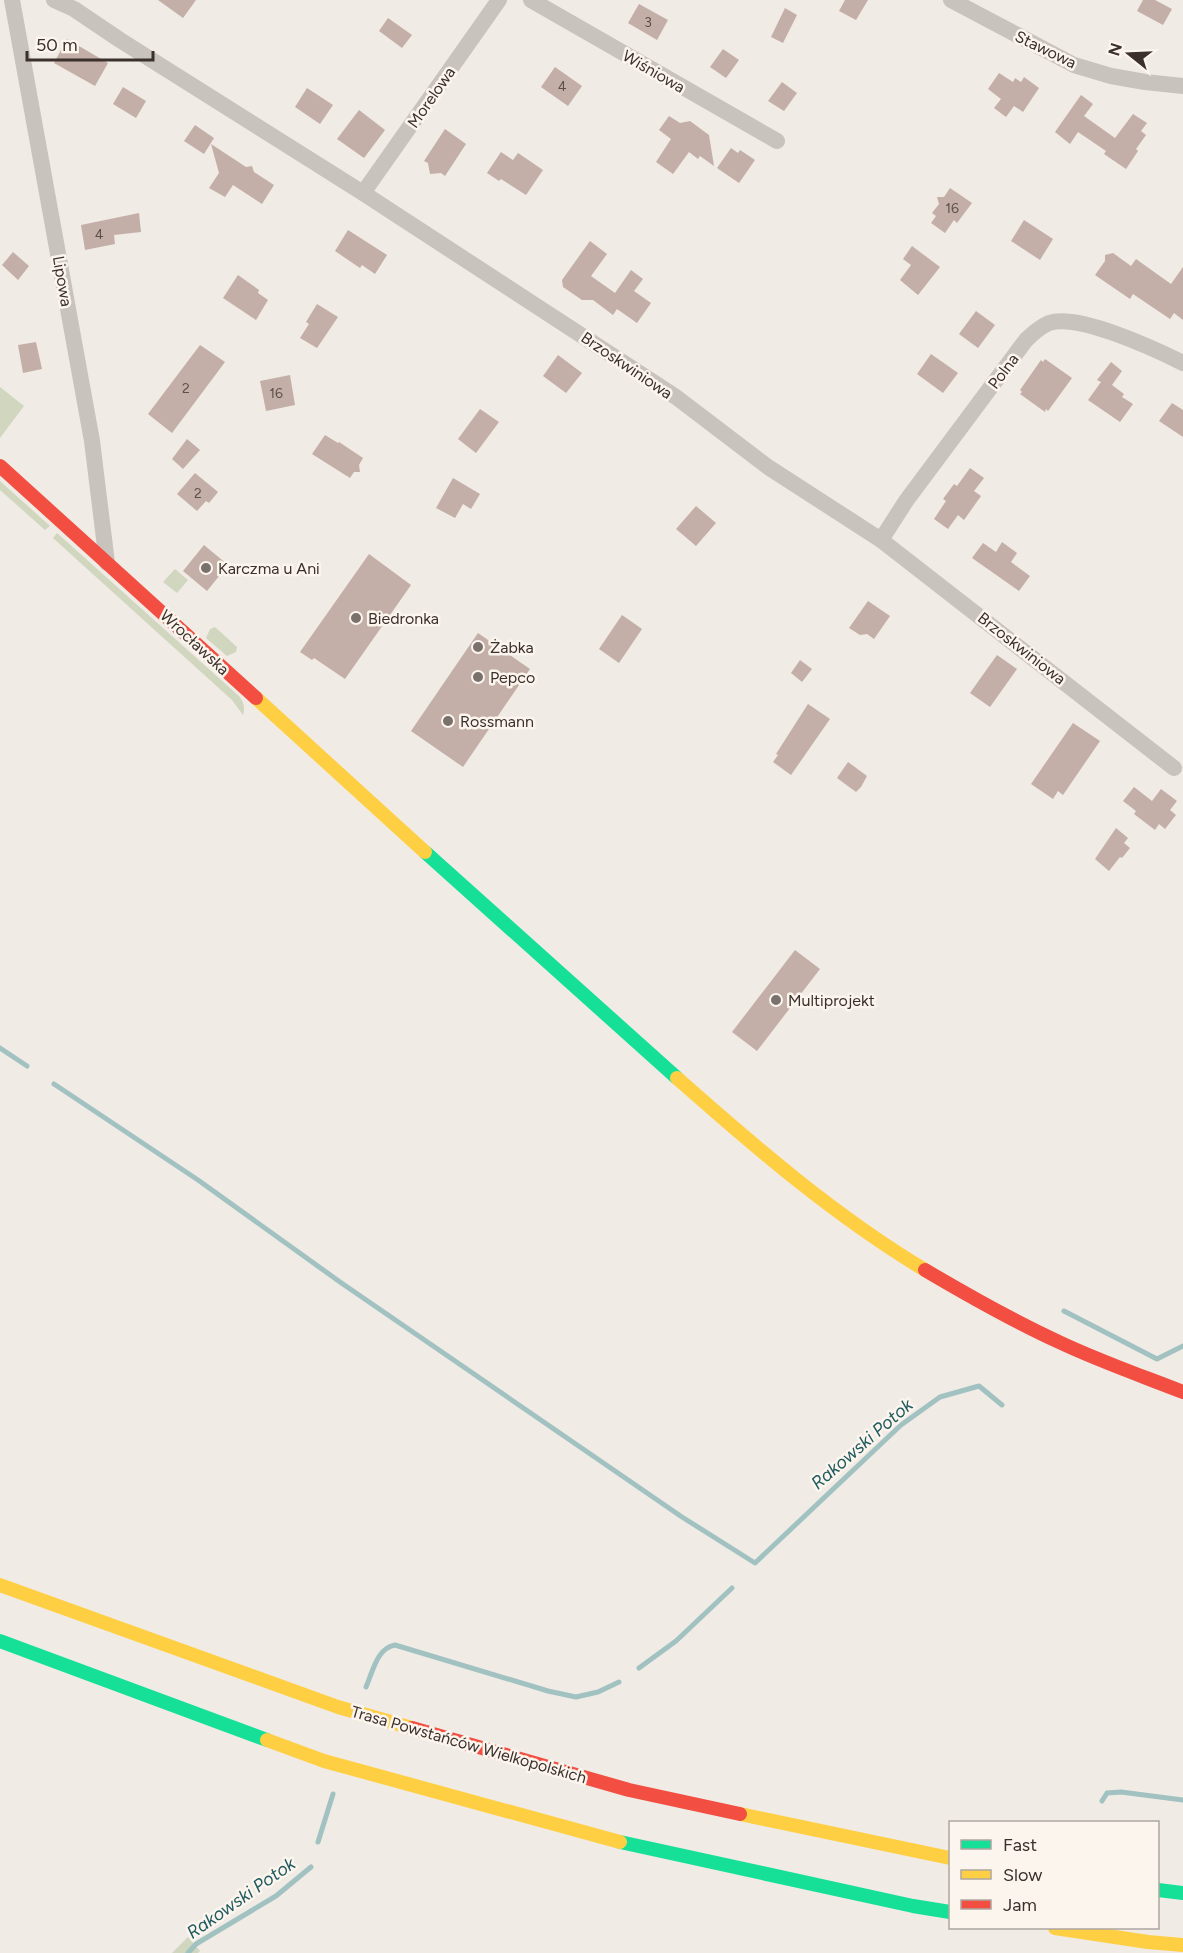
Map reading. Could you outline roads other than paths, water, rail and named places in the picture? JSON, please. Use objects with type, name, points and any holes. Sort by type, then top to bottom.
[{"type":"main road","name":"Wrocławska","points":[[0,466],[671,1074],[828,1204],[900,1254],[1016,1321],[1096,1358],[1183,1392]]},
{"type":"main road","name":"Trasa Powstańców Wielkopolskich","points":[[0,1585],[338,1707],[629,1790],[949,1858]]},
{"type":"main road","points":[[0,1641],[324,1761],[615,1841],[913,1906],[949,1912]]},
{"type":"main road","points":[[1159,1890],[1183,1893]]},
{"type":"main road","points":[[1062,1929],[1148,1942],[1183,1944]]},
{"type":"street","name":"Lipowa","points":[[12,0],[92,441],[107,563]]},
{"type":"street","name":"Brzoskwiniowa","points":[[54,0],[74,9],[363,193],[676,397],[768,467],[881,540],[1174,768]]},
{"type":"street","name":"Morelowa","points":[[363,193],[499,0]]},
{"type":"street","name":"Wiśniowa","points":[[531,0],[777,141]]},
{"type":"street","name":"Stawowa","points":[[951,0],[1074,65],[1111,76],[1183,86]]},
{"type":"street","name":"Polna","points":[[881,540],[906,501],[1026,340],[1037,330],[1050,323],[1076,322],[1116,334],[1183,363]]},
{"type":"waterway","points":[[0,1048],[27,1066]]},
{"type":"waterway","points":[[54,1084],[198,1180],[340,1282],[682,1517],[755,1563],[901,1425],[940,1397],[979,1386],[1002,1405]]},
{"type":"waterway","name":"Rakowski Potok","points":[[1064,1311],[1157,1359],[1183,1346]]},
{"type":"waterway","name":"Rakowski Potok","points":[[639,1668],[676,1641],[732,1588]]},
{"type":"waterway","name":"Rakowski Potok","points":[[366,1687],[380,1655],[395,1645],[548,1691],[576,1697],[598,1692],[619,1682]]},
{"type":"waterway","points":[[1102,1801],[1107,1793],[1121,1792],[1183,1800]]},
{"type":"waterway","name":"Rakowski Potok","points":[[318,1842],[333,1794]]},
{"type":"waterway","name":"Rakowski Potok","points":[[188,1953],[196,1944],[276,1896],[311,1867]]},
{"type":"place","name":"Karczma u Ani","points":[[206,568]]},
{"type":"place","name":"Biedronka","points":[[356,618]]},
{"type":"place","name":"Żabka","points":[[478,647]]},
{"type":"place","name":"Pepco","points":[[478,677]]},
{"type":"place","name":"Rossmann","points":[[448,721]]},
{"type":"place","name":"Multiprojekt","points":[[776,1000]]}]
